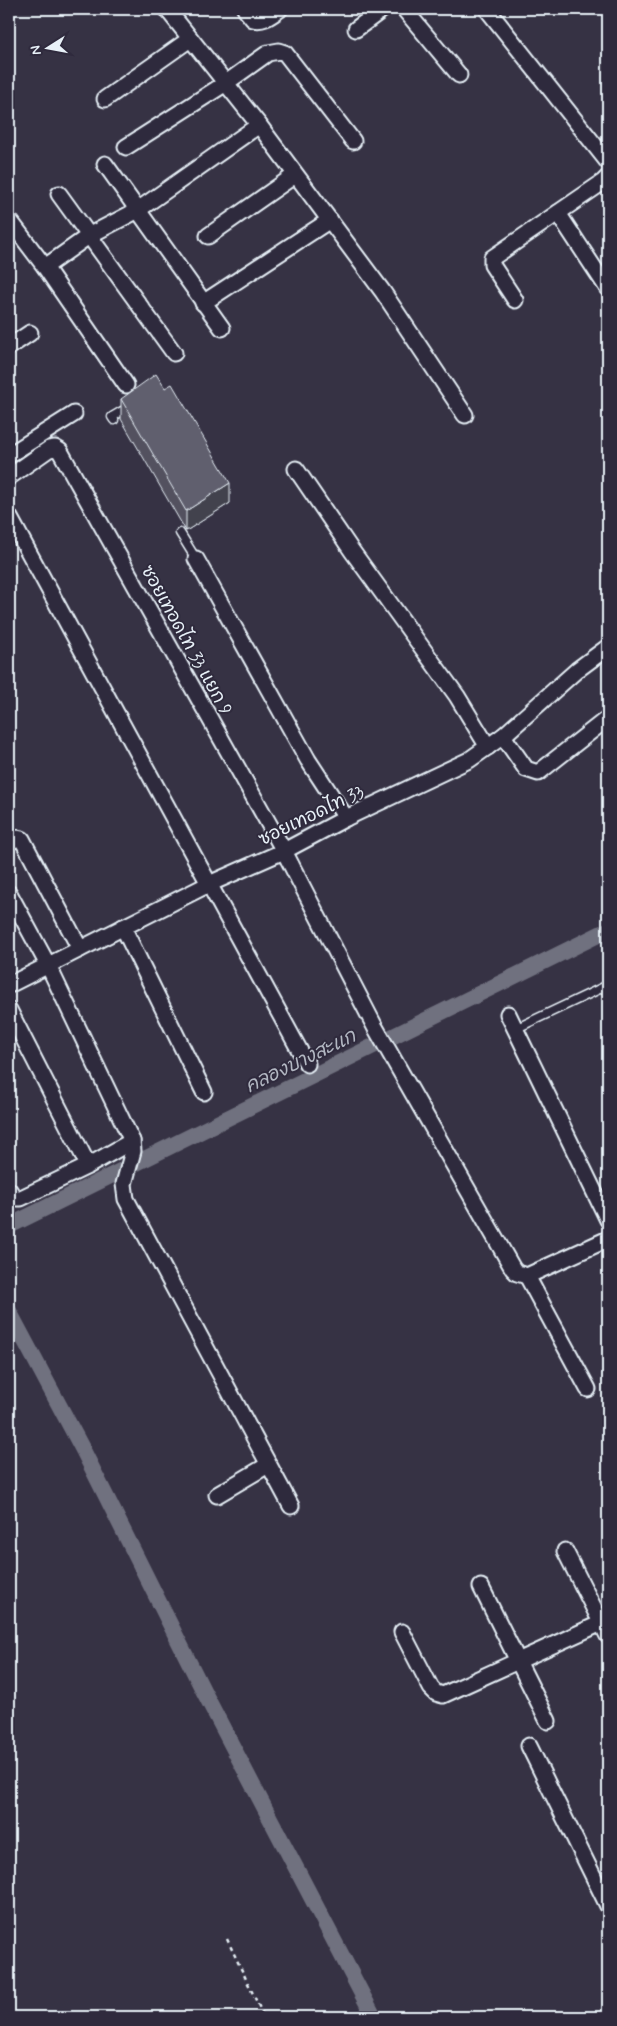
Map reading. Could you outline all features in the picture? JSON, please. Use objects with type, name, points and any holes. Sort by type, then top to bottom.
[{"type":"street","points":[[167,9],[259,124],[384,292],[465,415]]},
{"type":"street","points":[[245,9],[253,19],[258,20],[267,18],[280,9]]},
{"type":"street","points":[[356,29],[383,9]]},
{"type":"street","points":[[404,9],[459,75]]},
{"type":"street","points":[[492,10],[608,162]]},
{"type":"street","points":[[105,99],[190,39]]},
{"type":"street","points":[[126,147],[226,83],[268,53],[278,51],[285,52],[353,141]]},
{"type":"street","points":[[45,267],[90,236],[138,210],[259,124]]},
{"type":"street","points":[[105,164],[222,328]]},
{"type":"street","points":[[208,236],[295,174]]},
{"type":"street","points":[[515,300],[492,265],[492,258],[608,177]]},
{"type":"street","points":[[59,194],[174,353]]},
{"type":"street","points":[[558,213],[608,289]]},
{"type":"street","points":[[203,303],[330,220]]},
{"type":"street","points":[[11,222],[45,267],[126,385]]},
{"type":"street","points":[[9,347],[30,333]]},
{"type":"street","points":[[9,455],[74,414]]},
{"type":"street","name":"ซอยเทอดไท 33 แยก 9","points":[[9,477],[49,449],[56,448],[60,451],[284,851],[375,1027],[514,1269],[517,1273],[527,1276]]},
{"type":"street","points":[[296,469],[457,696],[488,747]]},
{"type":"street","points":[[9,516],[307,1064]]},
{"type":"street","points":[[196,559],[308,760],[346,818]]},
{"type":"street","name":"ซอยเทอดไท 33","points":[[10,982],[48,965],[209,884],[284,851],[346,818],[469,760],[503,736],[577,670],[608,646]]},
{"type":"street","points":[[503,736],[526,768],[538,773],[608,718]]},
{"type":"street","points":[[9,842],[17,838],[22,839],[80,949]]},
{"type":"street","points":[[9,893],[48,965],[132,1146],[124,1184],[126,1200],[291,1506]]},
{"type":"street","points":[[122,928],[204,1092]]},
{"type":"street","points":[[9,1010],[88,1165]]},
{"type":"street","points":[[508,1014],[608,1220]]},
{"type":"street","points":[[9,1190],[14,1198],[21,1198],[132,1146]]},
{"type":"street","points":[[588,1389],[527,1276],[608,1239]]},
{"type":"street","points":[[217,1495],[268,1466]]},
{"type":"street","points":[[402,1632],[431,1688],[440,1695],[443,1695],[518,1660],[606,1626],[565,1551]]},
{"type":"street","points":[[481,1587],[548,1721]]},
{"type":"street","points":[[528,1746],[608,1906]]},
{"type":"lane","points":[[114,420],[112,417],[135,403]]},
{"type":"lane","points":[[180,533],[196,559]]},
{"type":"lane","points":[[514,1029],[608,985]]},
{"type":"path","points":[[227,1939],[264,2017]]},
{"type":"building","points":[[156,374],[165,388],[172,384],[230,483],[186,511],[121,399]]},
{"type":"waterway","name":"คลองบางสะแก","points":[[9,1226],[608,930]]},
{"type":"waterway","points":[[9,1311],[83,1450],[204,1692],[374,2017]]}]
